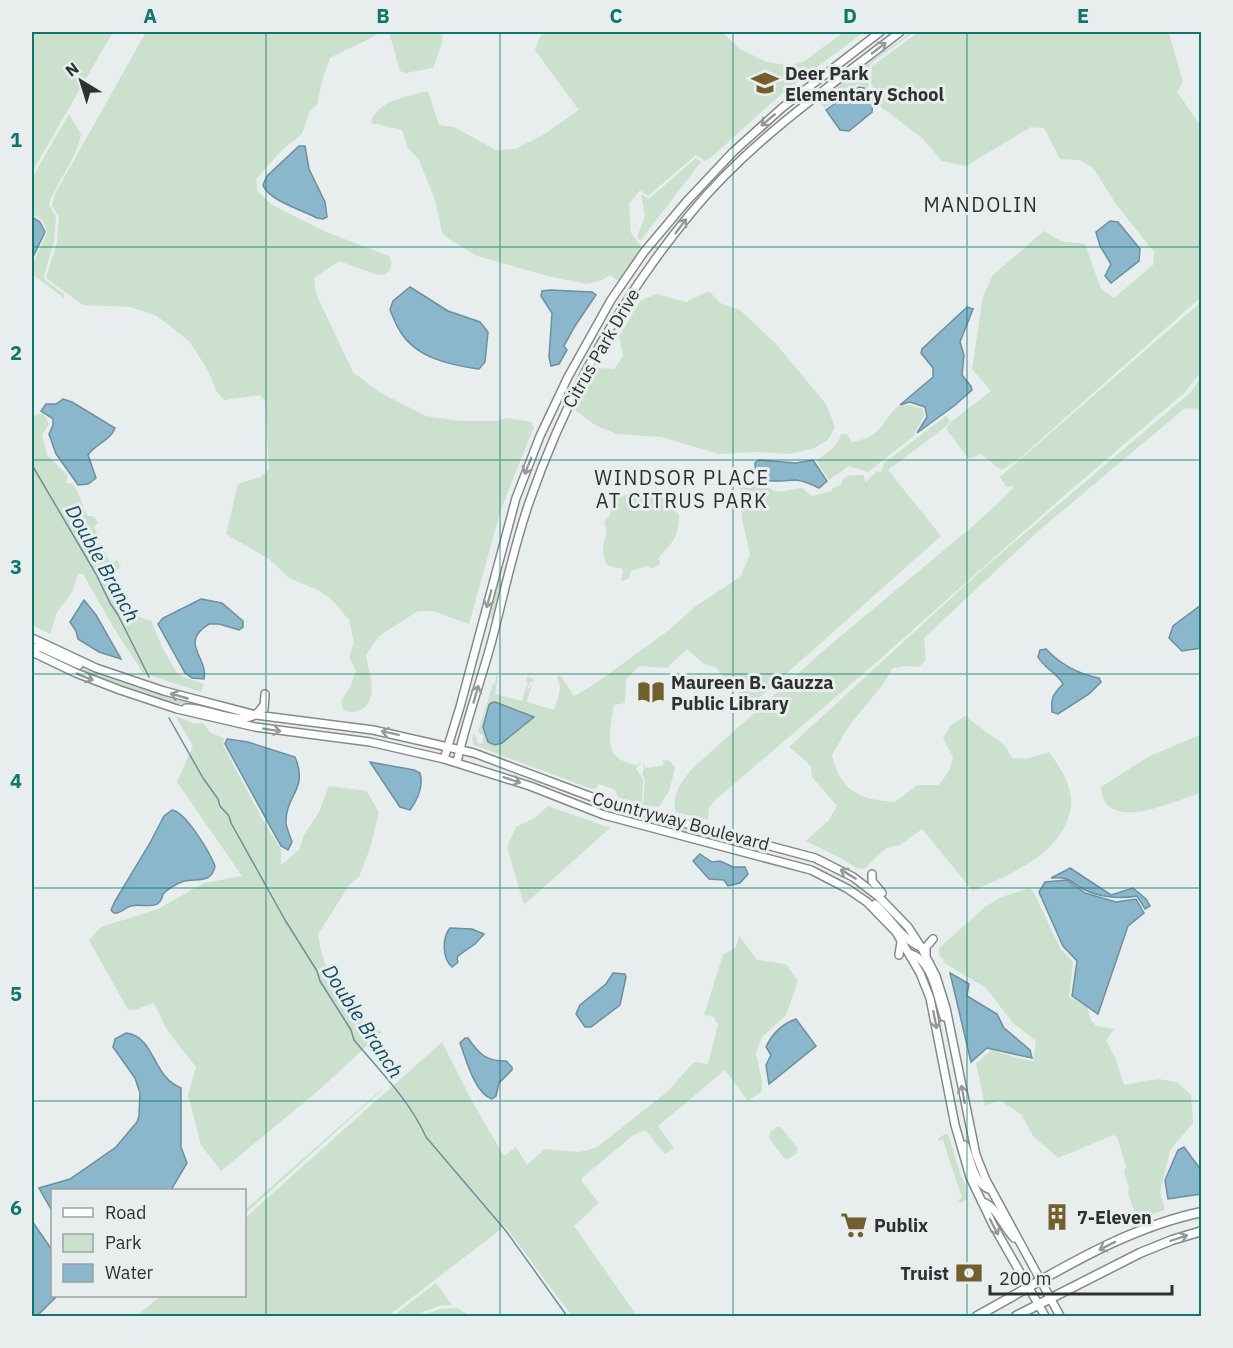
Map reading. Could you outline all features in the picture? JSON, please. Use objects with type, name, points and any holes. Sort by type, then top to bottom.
[{"type":"main road","points":[[977,1317],[1040,1281],[1134,1233],[1165,1221],[1202,1212]]},
{"type":"main road","points":[[1016,1317],[1140,1253],[1202,1231]]},
{"type":"street","name":"Citrus Park Drive","points":[[444,759],[478,642],[513,507],[523,479],[540,436],[568,377],[611,300],[644,252],[686,202],[733,152],[783,107],[880,32]]},
{"type":"street","name":"Citrus Park Drive","points":[[457,762],[530,502],[562,417],[620,310],[692,212],[737,164],[779,126],[900,32]]},
{"type":"street","name":"Countryway Boulevard","points":[[32,638],[96,668],[164,692],[256,715],[373,730],[459,750],[510,765],[601,801],[769,844],[815,858],[845,872],[879,897],[907,927],[927,959],[942,992],[976,1155],[992,1190],[1060,1317]]},
{"type":"street","points":[[32,647],[42,648],[76,664],[96,668]]},
{"type":"street","name":"Countryway Boulevard","points":[[32,652],[76,673],[177,709],[255,727],[370,742],[457,762],[530,786],[597,813],[811,870],[848,889],[884,918],[899,937],[930,998],[956,1127],[970,1177],[1045,1317]]},
{"type":"street","points":[[177,709],[195,708],[244,720],[256,715],[263,706],[265,694]]},
{"type":"street","points":[[263,706],[272,717]]},
{"type":"street","points":[[597,813],[601,801]]},
{"type":"street","points":[[663,831],[666,819]]},
{"type":"street","points":[[766,858],[769,844]]},
{"type":"street","points":[[872,873],[874,885],[893,905],[907,927]]},
{"type":"street","points":[[848,889],[870,901],[889,917],[908,940],[921,947]]},
{"type":"street","points":[[899,937],[902,947],[899,955]]},
{"type":"street","points":[[927,959],[926,947],[933,939]]},
{"type":"street","points":[[909,953],[921,959],[926,966],[952,1041]]},
{"type":"street","points":[[970,1130],[961,1124],[956,1127],[964,1140],[977,1178],[982,1185],[992,1190]]},
{"type":"street","points":[[982,1202],[991,1206],[1005,1228],[1020,1244]]},
{"type":"green space","points":[[32,32],[113,32],[32,172]]},
{"type":"green space","points":[[146,32],[381,32],[330,58],[317,105],[310,111],[302,134],[282,150],[256,179],[258,192],[272,205],[326,232],[389,256],[391,265],[386,274],[378,275],[339,261],[314,278],[316,294],[353,372],[379,392],[426,416],[460,421],[497,421],[506,418],[531,422],[534,427],[501,509],[469,624],[433,611],[418,611],[379,636],[366,655],[372,689],[370,700],[364,708],[354,712],[343,710],[341,701],[356,671],[349,657],[354,643],[349,620],[332,600],[320,591],[289,578],[269,559],[226,534],[238,484],[260,477],[269,470],[265,400],[260,395],[224,400],[217,392],[206,367],[189,341],[157,316],[130,307],[83,305],[46,278],[57,242],[59,217],[52,206],[55,194]]},
{"type":"green space","points":[[389,32],[443,32],[442,43],[433,68],[406,73],[400,71]]},
{"type":"green space","points":[[542,32],[722,32],[740,49],[767,62],[787,65],[803,62],[844,32],[864,32],[780,95],[713,156],[705,161],[696,155],[648,196],[640,190],[629,204],[631,233],[643,249],[623,280],[617,280],[610,275],[587,284],[548,276],[477,256],[449,239],[442,233],[435,200],[419,160],[408,148],[402,130],[371,123],[374,115],[386,104],[428,91],[439,125],[454,127],[496,150],[515,149],[543,135],[579,110],[535,50]]},
{"type":"green space","points":[[914,32],[870,64],[869,87],[857,84],[825,108],[818,100]]},
{"type":"green space","points":[[919,32],[1170,32],[1183,82],[1177,92],[1201,126],[1201,297],[1019,459],[1001,470],[981,454],[969,459],[946,429],[951,422],[991,391],[972,369],[983,296],[993,275],[1044,231],[1061,241],[1085,244],[1101,289],[1114,298],[1153,265],[1154,252],[1116,204],[1093,168],[1080,160],[1060,159],[1044,128],[1031,127],[966,166],[942,161],[923,139],[880,106],[871,82],[872,66]]},
{"type":"green space","points":[[69,114],[81,134],[75,152],[49,205],[56,217],[54,241],[44,276],[45,280],[64,294],[64,298],[32,274],[33,263],[47,232],[42,220],[32,214],[32,178]]},
{"type":"green space","points":[[696,158],[701,162],[640,241],[637,237],[645,216],[641,194],[650,198]]},
{"type":"green space","points":[[709,291],[720,303],[740,310],[776,344],[826,404],[835,427],[828,440],[812,449],[788,454],[757,452],[719,454],[661,437],[617,434],[595,425],[575,410],[598,368],[614,369],[623,356],[619,336],[641,300],[657,294],[686,302]]},
{"type":"green space","points":[[1201,302],[1201,372],[1185,392],[871,667],[715,800],[709,808],[708,820],[676,812],[676,794],[693,768],[830,645],[993,508],[1014,486],[1006,487],[1000,477]]},
{"type":"green space","points":[[1201,377],[1201,412],[1197,409],[1185,408],[1036,533],[924,638],[926,660],[919,667],[893,668],[849,726],[832,755],[840,777],[853,791],[872,799],[895,802],[917,785],[939,785],[949,771],[953,757],[943,738],[950,726],[965,716],[1005,746],[1012,758],[1027,759],[1049,752],[1066,779],[1071,800],[1064,827],[1056,840],[1044,852],[1017,870],[973,891],[922,829],[900,845],[886,848],[864,869],[856,868],[806,841],[829,820],[837,806],[812,777],[811,767],[807,762],[789,747],[984,568],[1191,392]]},
{"type":"green space","points":[[910,405],[923,409],[924,416],[915,435],[868,472],[849,466],[829,480],[816,460],[832,449],[841,434],[847,434],[852,442],[870,436],[876,433],[898,406]]},
{"type":"green space","points":[[43,413],[49,424],[42,435],[47,455],[68,476],[66,483],[73,484],[88,516],[94,516],[98,523],[94,527],[98,535],[97,540],[111,563],[117,560],[121,567],[113,574],[139,617],[151,621],[178,675],[204,684],[201,692],[143,673],[83,574],[78,574],[73,591],[57,612],[50,634],[32,625],[32,416]]},
{"type":"green space","points":[[946,416],[950,421],[945,427],[888,470],[941,536],[750,706],[715,667],[704,664],[687,649],[667,668],[640,666],[626,679],[625,703],[614,705],[610,741],[611,748],[620,759],[636,766],[641,762],[636,769],[643,779],[642,804],[618,797],[615,790],[599,784],[592,789],[474,745],[472,739],[474,733],[478,743],[483,744],[483,735],[478,732],[496,676],[498,676],[495,694],[522,701],[528,682],[527,677],[534,679],[527,690],[532,683],[527,702],[554,710],[560,689],[557,677],[560,675],[574,696],[592,686],[669,630],[696,606],[740,577],[750,555],[742,518],[739,492],[741,484],[763,483],[774,491],[802,488],[812,496],[829,492],[841,485],[843,479],[848,475],[863,475],[866,482],[877,471],[881,472],[884,463]]},
{"type":"green space","points":[[646,491],[662,495],[665,505],[679,514],[677,530],[674,540],[658,559],[659,565],[631,571],[628,579],[621,581],[623,570],[607,565],[604,558],[606,528],[604,522],[619,498]]},
{"type":"green space","points":[[499,578],[503,580],[494,617],[490,619],[488,616]]},
{"type":"green space","points":[[43,651],[139,688],[239,716],[177,704],[137,692],[94,676],[42,653]]},
{"type":"green space","points":[[175,716],[193,723],[203,723],[211,733],[224,738],[223,745],[261,817],[281,849],[281,865],[299,850],[304,835],[319,812],[329,786],[367,791],[379,813],[370,848],[359,877],[350,884],[318,934],[325,963],[338,991],[358,1016],[382,1032],[319,1090],[221,1171],[201,1145],[188,1095],[196,1067],[167,1030],[154,1003],[128,1010],[89,940],[101,927],[158,909],[204,883],[242,876],[177,782],[193,746]]},
{"type":"green space","points":[[1201,736],[1201,793],[1142,811],[1114,810],[1105,802],[1101,787],[1148,757]]},
{"type":"green space","points":[[663,760],[670,761],[675,768],[669,791],[659,807],[643,805],[645,779],[642,773],[643,762],[646,768],[664,765]]},
{"type":"green space","points":[[548,806],[610,828],[524,905],[507,847],[516,827],[535,818]]},
{"type":"green space","points":[[678,827],[752,846],[724,839],[708,839],[677,830]]},
{"type":"green space","points":[[1030,888],[1060,948],[1073,962],[1069,997],[1087,1007],[1091,1020],[1096,1026],[1114,1029],[1106,1040],[1116,1060],[1124,1085],[1158,1079],[1177,1082],[1191,1095],[1193,1123],[1170,1150],[1160,1192],[1165,1210],[1137,1219],[1128,1193],[1129,1188],[1124,1173],[1126,1166],[1117,1137],[1113,1135],[1058,1158],[1033,1136],[1021,1114],[999,1100],[985,1106],[976,1063],[992,1050],[1033,1061],[1036,1041],[1013,1023],[986,988],[946,964],[939,955],[939,948],[986,906],[1002,897]]},
{"type":"green space","points":[[739,936],[757,960],[786,964],[798,981],[786,1015],[762,1037],[756,1053],[762,1091],[748,1101],[725,1070],[658,1126],[674,1148],[665,1154],[645,1130],[632,1136],[582,1178],[582,1182],[599,1203],[574,1226],[637,1316],[572,1316],[505,1226],[388,1316],[137,1316],[159,1297],[246,1297],[246,1217],[442,1042],[473,1103],[504,1156],[516,1147],[527,1165],[545,1149],[579,1152],[596,1148],[667,1092],[694,1062],[708,1064],[718,1025],[714,1017],[704,1015],[723,955],[736,947]]},
{"type":"green space","points":[[383,1088],[246,1213],[246,1209]]},
{"type":"green space","points":[[781,1127],[798,1149],[797,1153],[789,1159],[785,1159],[769,1138],[770,1132]]},
{"type":"green space","points":[[948,1134],[966,1186],[967,1199],[961,1203],[958,1200],[962,1198],[943,1140],[938,1141]]},
{"type":"green space","points":[[436,1283],[452,1305],[439,1306],[413,1316],[393,1316]]},
{"type":"green space","points":[[457,1308],[470,1316],[420,1316],[440,1309]]},
{"type":"water","points":[[859,87],[868,89],[873,101],[872,112],[849,131],[840,130],[826,110]]},
{"type":"water","points":[[299,146],[305,146],[309,169],[325,202],[327,217],[323,219],[278,200],[263,185],[267,176]]},
{"type":"water","points":[[32,217],[40,222],[45,232],[32,259]]},
{"type":"water","points":[[1110,221],[1118,222],[1140,249],[1139,261],[1111,283],[1105,276],[1111,264],[1100,246],[1096,232]]},
{"type":"water","points":[[410,287],[448,311],[480,322],[488,332],[485,362],[479,369],[435,359],[415,348],[407,340],[390,310],[393,301]]},
{"type":"water","points":[[542,291],[592,292],[596,295],[564,346],[567,350],[559,364],[551,366],[549,357],[552,313],[541,296]]},
{"type":"water","points":[[967,307],[973,309],[960,342],[964,355],[962,375],[972,390],[917,433],[927,417],[925,407],[910,402],[900,405],[933,377],[933,368],[921,353],[922,349]]},
{"type":"water","points":[[63,399],[115,428],[110,436],[88,455],[96,478],[88,484],[78,485],[56,454],[49,434],[53,419],[41,411],[46,404],[56,404]]},
{"type":"water","points":[[759,460],[796,463],[813,460],[827,481],[819,488],[799,480],[770,481],[759,476],[756,471],[755,463]]},
{"type":"water","points":[[201,599],[222,603],[243,621],[243,627],[239,630],[219,624],[209,624],[200,631],[195,644],[203,664],[204,679],[192,678],[185,673],[158,624],[163,618]]},
{"type":"water","points":[[84,600],[96,615],[121,659],[99,652],[78,639],[70,622]]},
{"type":"water","points":[[1201,605],[1201,648],[1182,651],[1169,638],[1173,626]]},
{"type":"water","points":[[1046,649],[1064,664],[1084,674],[1099,678],[1101,682],[1089,694],[1058,714],[1052,712],[1052,699],[1063,684],[1038,657],[1040,650]]},
{"type":"water","points":[[495,702],[534,717],[502,743],[495,745],[488,742],[483,727],[489,705]]},
{"type":"water","points":[[227,739],[248,742],[295,757],[299,777],[287,813],[286,823],[292,842],[288,850],[281,846],[225,744]]},
{"type":"water","points":[[370,762],[420,773],[420,793],[410,810],[400,807]]},
{"type":"water","points":[[172,810],[184,818],[208,852],[215,866],[211,876],[175,885],[163,894],[159,903],[155,905],[136,905],[114,913],[111,910],[115,901],[164,816]]},
{"type":"water","points":[[700,854],[712,862],[720,861],[733,867],[745,867],[748,874],[740,883],[728,886],[724,880],[709,879],[693,861]]},
{"type":"water","points":[[1070,868],[1111,895],[1133,888],[1146,899],[1150,906],[1145,909],[1137,896],[1117,898],[1104,896],[1091,893],[1067,879],[1051,878]]},
{"type":"water","points":[[1067,880],[1085,893],[1116,902],[1136,899],[1144,913],[1128,926],[1098,1014],[1072,996],[1077,961],[1063,946],[1039,892],[1045,882]]},
{"type":"water","points":[[450,928],[472,929],[484,934],[475,944],[458,956],[458,962],[452,967],[446,959],[444,948]]},
{"type":"water","points":[[613,973],[625,974],[626,977],[620,1005],[591,1027],[585,1027],[576,1014],[580,1005],[606,984]]},
{"type":"water","points":[[950,973],[969,984],[967,996],[997,1014],[1004,1028],[1030,1050],[1032,1058],[987,1048],[971,1062]]},
{"type":"water","points":[[796,1019],[816,1046],[769,1084],[766,1065],[771,1055],[766,1047],[778,1030]]},
{"type":"water","points":[[126,1033],[136,1036],[149,1049],[164,1075],[181,1088],[181,1147],[187,1163],[172,1189],[51,1189],[51,1209],[39,1188],[70,1179],[116,1147],[137,1122],[140,1093],[135,1078],[113,1047],[115,1039]]},
{"type":"water","points":[[468,1038],[484,1056],[493,1060],[506,1061],[512,1067],[512,1070],[499,1083],[496,1096],[492,1099],[481,1090],[472,1075],[460,1043]]},
{"type":"water","points":[[1184,1147],[1201,1170],[1201,1194],[1168,1199],[1165,1180],[1178,1150]]},
{"type":"water","points":[[32,1221],[51,1249],[51,1297],[56,1297],[37,1316],[32,1316]]},
{"type":"waterway","name":"Double Branch","points":[[32,465],[96,574],[149,677]]},
{"type":"waterway","name":"Double Branch","points":[[169,718],[220,806],[229,816],[285,920],[351,1030],[354,1040],[403,1098],[426,1137],[506,1231],[567,1316]]},
{"type":"place","name":"Deer Park Elementary School","points":[[765,83]]},
{"type":"place","name":"Maureen B. Gauzza Public Library","points":[[651,692]]},
{"type":"place","name":"7-Eleven","points":[[1057,1217]]},
{"type":"place","name":"Publix","points":[[854,1225]]},
{"type":"place","name":"Truist","points":[[969,1273]]},
{"type":"district","name":"MANDOLIN","points":[[981,204]]},
{"type":"district","name":"WINDSOR PLACE AT CITRUS PARK","points":[[682,488]]}]
